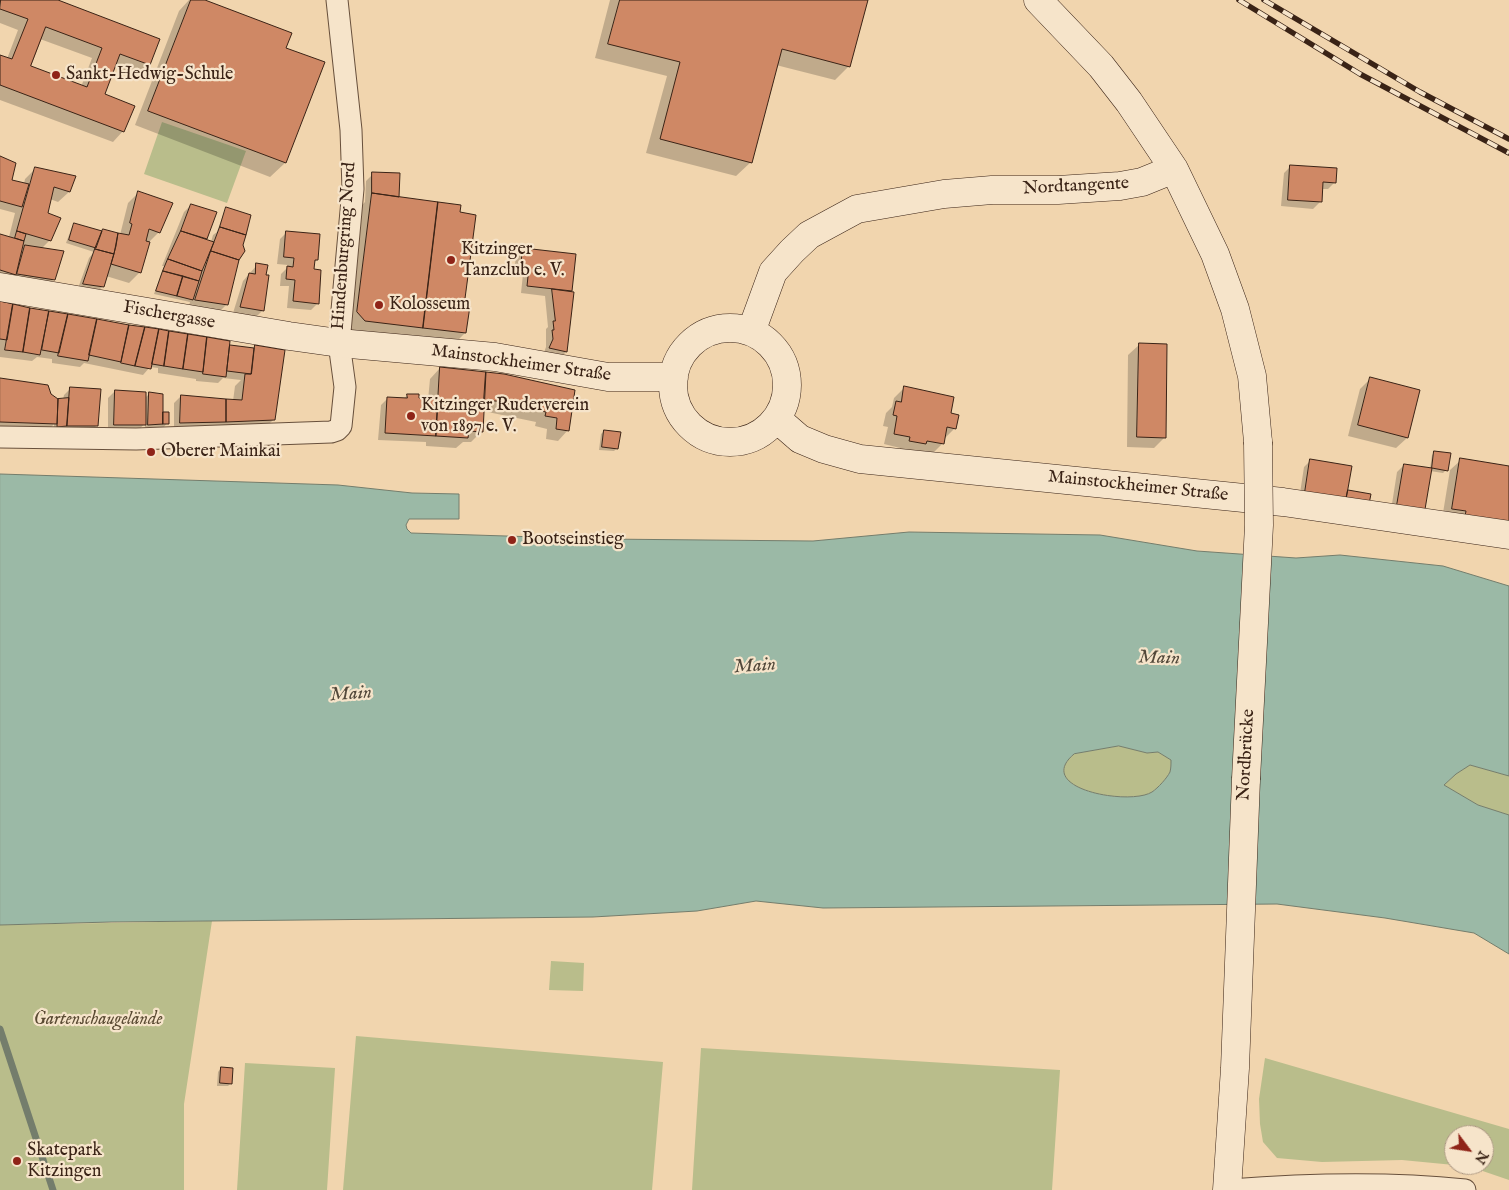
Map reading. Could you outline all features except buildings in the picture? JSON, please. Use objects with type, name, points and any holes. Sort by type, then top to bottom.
[{"type":"main road","points":[[1038,0],[1101,66],[1129,102],[1174,169]]},
{"type":"main road","name":"Nordtangente","points":[[751,332],[773,272],[809,235],[857,209],[944,194],[992,190],[1058,190],[1120,186],[1142,182],[1174,169]]},
{"type":"main road","name":"Nordbrücke","points":[[1174,169],[1215,254],[1235,309],[1252,376],[1258,442],[1259,525],[1228,1190]]},
{"type":"main road","name":"Fischergasse","points":[[0,287],[280,335],[339,343]]},
{"type":"main road","points":[[727,328],[751,332],[772,346],[785,367],[787,392],[784,406],[768,429],[757,436],[744,441],[724,442],[706,437],[696,431],[684,419],[679,410],[673,389],[674,377],[682,356],[694,342],[711,332],[727,328]]},
{"type":"main road","name":"Mainstockheimer Straße","points":[[339,343],[495,358],[608,378],[674,377]]},
{"type":"main road","name":"Mainstockheimer Straße","points":[[777,418],[800,438],[824,448],[860,459],[1283,502],[1509,536]]},
{"type":"street","name":"Hindenburgring Nord","points":[[337,0],[351,130],[353,189],[339,343]]},
{"type":"street","points":[[0,437],[136,440],[331,432],[337,430],[343,421],[345,387],[339,343]]},
{"type":"street","points":[[1228,1190],[1276,1187],[1396,1186],[1465,1190]]},
{"type":"green space","points":[[162,122],[246,151],[227,203],[144,174]]},
{"type":"green space","points":[[1119,746],[1147,753],[1158,752],[1171,760],[1170,772],[1152,792],[1141,796],[1125,797],[1089,791],[1074,785],[1065,777],[1064,766],[1074,754]]},
{"type":"green space","points":[[1470,765],[1509,776],[1509,815],[1478,805],[1444,785]]},
{"type":"green space","name":"Gartenschaugelände","points":[[212,921],[184,1104],[184,1190],[0,1190],[0,925]]},
{"type":"green space","points":[[551,961],[584,963],[583,991],[549,990]]},
{"type":"green space","points":[[356,1036],[663,1062],[652,1190],[343,1190]]},
{"type":"green space","points":[[701,1048],[1060,1070],[1052,1190],[692,1190]]},
{"type":"green space","points":[[1265,1058],[1509,1129],[1509,1180],[1494,1175],[1494,1125],[1444,1125],[1444,1164],[1402,1160],[1322,1162],[1277,1158],[1263,1142],[1259,1099]]},
{"type":"green space","points":[[245,1063],[335,1068],[327,1190],[237,1190]]},
{"type":"water","name":"Main","points":[[0,474],[338,485],[412,493],[459,494],[459,519],[409,519],[406,525],[411,533],[601,539],[813,541],[909,532],[1100,535],[1197,551],[1296,558],[1340,555],[1443,566],[1509,586],[1509,776],[1470,765],[1444,785],[1478,805],[1509,815],[1509,954],[1474,933],[1385,918],[1277,904],[823,908],[756,901],[697,911],[593,917],[111,922],[0,925]],"holes":[[[1119,746],[1147,753],[1158,752],[1171,760],[1171,769],[1167,777],[1157,788],[1141,796],[1125,797],[1089,791],[1074,785],[1065,777],[1064,766],[1074,754]]]},
{"type":"waterway","points":[[0,1029],[53,1190]]},
{"type":"railway","points":[[1239,0],[1360,74],[1509,153]]},
{"type":"railway","points":[[1264,0],[1420,92],[1509,139]]},
{"type":"place","name":"Sankt-Hedwig-Schule","points":[[56,75]]},
{"type":"place","name":"Kitzinger Tanzclub e. V.","points":[[451,260]]},
{"type":"place","name":"Kolosseum","points":[[379,305]]},
{"type":"place","name":"Kitzinger Ruderverein von 1897 e. V.","points":[[411,416]]},
{"type":"place","name":"Oberer Mainkai","points":[[151,452]]},
{"type":"place","name":"Bootseinstieg","points":[[512,540]]},
{"type":"place","name":"Skatepark Kitzingen","points":[[17,1161]]}]
